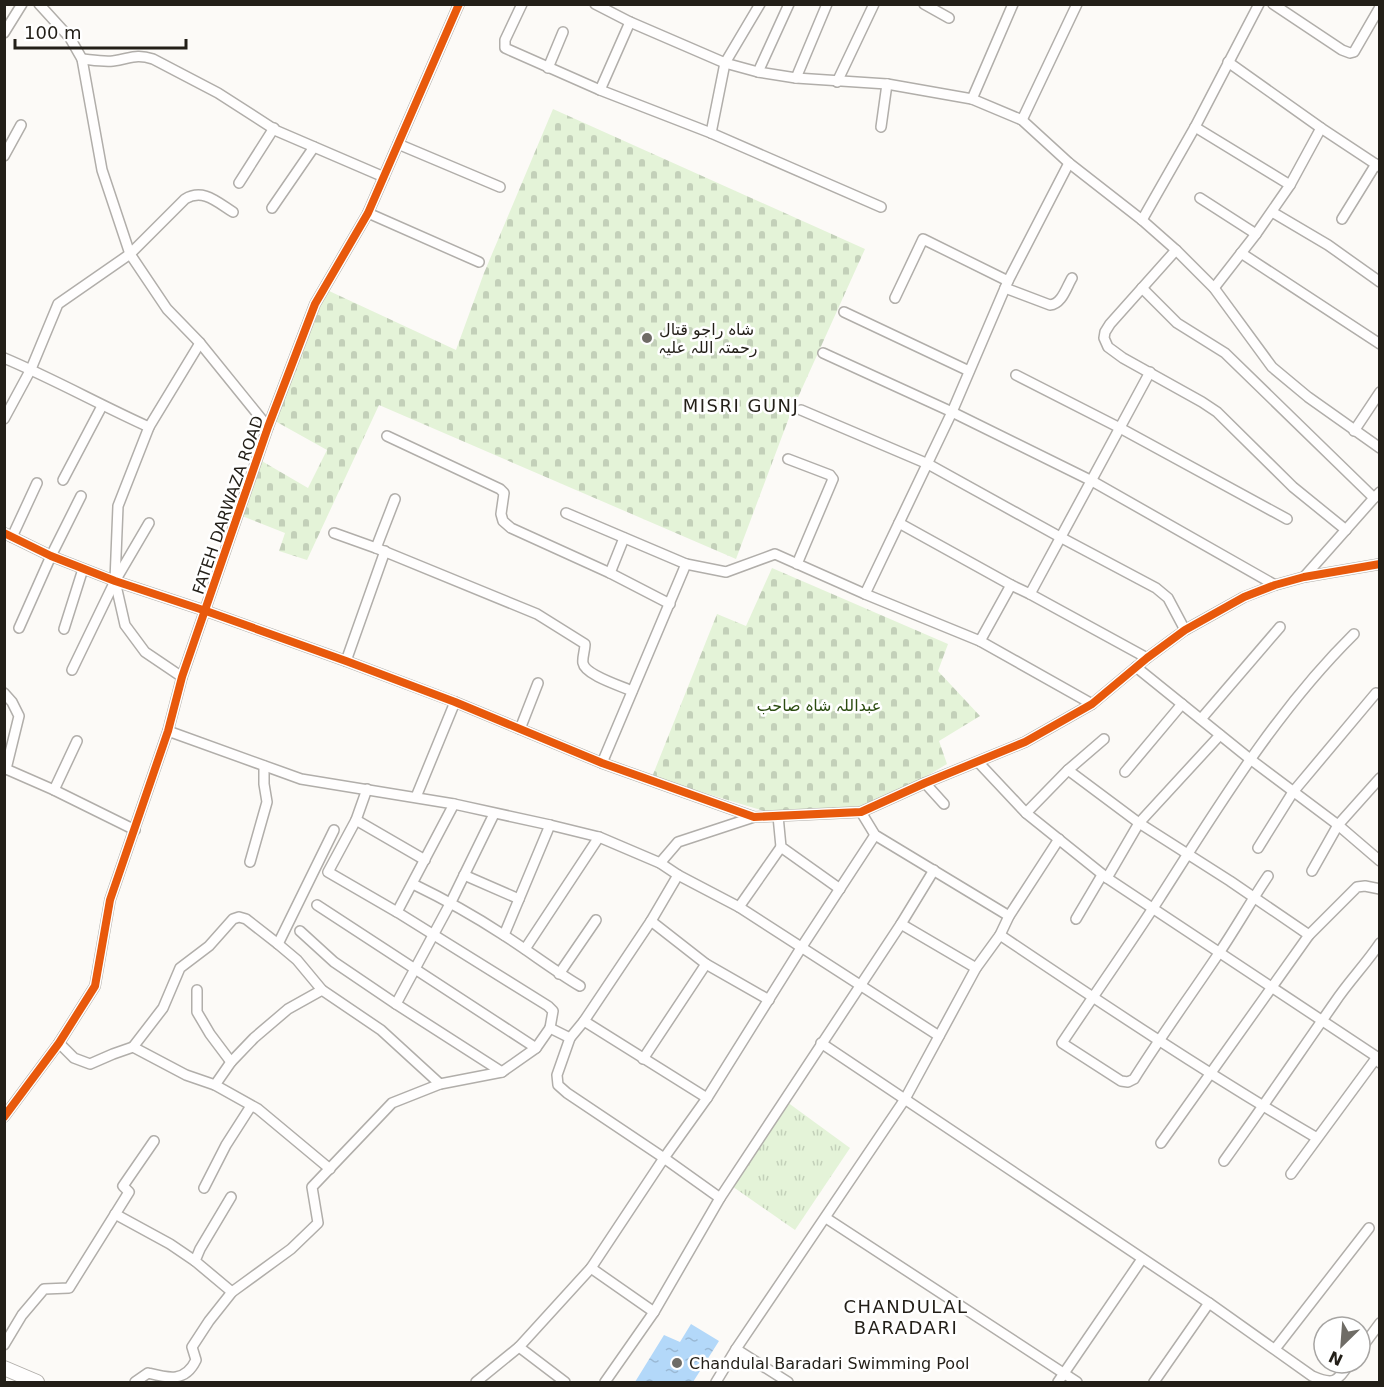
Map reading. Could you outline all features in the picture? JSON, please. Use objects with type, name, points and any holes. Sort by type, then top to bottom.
[{"type":"main road","points":[[4,1368],[37,1383]]},
{"type":"street","points":[[4,33],[22,4]]},
{"type":"street","points":[[39,4],[70,38],[82,59],[102,170],[130,254],[167,309],[200,343],[268,427]]},
{"type":"street","name":"FATEH DARWAZA ROAD","points":[[4,1117],[58,1043],[94,986],[110,900],[168,731],[182,677],[268,427],[315,304],[368,213],[459,4]]},
{"type":"street","points":[[522,4],[505,40],[505,48],[600,90],[711,132],[882,207]]},
{"type":"street","points":[[596,4],[630,22],[725,63],[758,72],[837,82],[887,84],[972,99],[1022,120],[1069,163],[1142,220],[1176,250],[1214,288],[1272,367],[1308,397],[1380,448]]},
{"type":"street","points":[[611,13],[618,4]]},
{"type":"street","points":[[711,132],[725,63],[760,4]]},
{"type":"street","points":[[758,72],[789,4]]},
{"type":"street","points":[[796,78],[827,4]]},
{"type":"street","points":[[837,82],[874,4]]},
{"type":"street","points":[[924,4],[949,18]]},
{"type":"street","points":[[972,99],[1013,4]]},
{"type":"street","points":[[1022,120],[1077,4]]},
{"type":"street","points":[[1142,220],[1195,127],[1259,4]]},
{"type":"street","points":[[1273,4],[1342,51],[1350,53],[1354,52],[1375,25],[1380,8]]},
{"type":"street","points":[[600,90],[630,22]]},
{"type":"street","points":[[548,68],[563,32]]},
{"type":"street","points":[[82,59],[112,61],[134,56],[153,59],[218,93],[274,128],[384,177]]},
{"type":"street","points":[[1228,62],[1378,165],[1342,219]]},
{"type":"street","points":[[881,127],[887,84]]},
{"type":"street","points":[[4,156],[21,125]]},
{"type":"street","points":[[1195,127],[1290,185]]},
{"type":"street","points":[[239,183],[274,128]]},
{"type":"street","points":[[1214,288],[1272,212],[1290,185],[1321,128]]},
{"type":"street","points":[[398,144],[500,187]]},
{"type":"street","points":[[272,208],[314,147]]},
{"type":"street","points":[[865,594],[952,412],[1007,284],[1069,163]]},
{"type":"street","points":[[4,419],[31,369],[58,304],[130,254],[190,196],[198,194],[209,197],[233,212]]},
{"type":"street","points":[[1200,198],[1256,234]]},
{"type":"street","points":[[1272,212],[1328,245],[1380,282]]},
{"type":"street","points":[[368,213],[479,262]]},
{"type":"street","points":[[895,298],[922,239],[1050,305],[1059,301],[1072,278]]},
{"type":"street","points":[[1176,250],[1110,324],[1104,338],[1108,347],[1217,412],[1293,487],[1346,530]]},
{"type":"street","points":[[1241,253],[1380,345]]},
{"type":"street","points":[[1142,288],[1177,323],[1225,353],[1377,495],[1304,578]]},
{"type":"street","points":[[844,312],[969,371]]},
{"type":"street","points":[[182,677],[145,652],[125,625],[115,581],[118,506],[149,428],[200,343]]},
{"type":"street","points":[[823,353],[952,412],[1092,481],[1275,585]]},
{"type":"street","points":[[4,358],[31,369],[149,428]]},
{"type":"street","points":[[1030,594],[1150,372]]},
{"type":"street","points":[[1016,375],[1120,428],[1287,519]]},
{"type":"street","points":[[1354,431],[1380,392]]},
{"type":"street","points":[[63,480],[102,406]]},
{"type":"street","points":[[801,410],[928,464],[1161,591],[1168,598],[1185,630]]},
{"type":"street","points":[[387,436],[500,489],[504,494],[502,521],[511,528],[610,573],[670,604]]},
{"type":"street","points":[[788,459],[830,475],[833,479],[796,564]]},
{"type":"street","points":[[37,483],[8,535],[51,556],[115,581],[346,661],[455,702],[602,763],[754,817]]},
{"type":"street","points":[[19,628],[81,496]]},
{"type":"street","points":[[346,661],[395,499]]},
{"type":"street","points":[[566,513],[686,564],[726,572],[775,554],[980,641],[1092,704]]},
{"type":"street","points":[[72,670],[115,581],[149,523]]},
{"type":"street","points":[[899,523],[1147,658]]},
{"type":"street","points":[[334,533],[537,614],[585,644],[582,662],[591,673],[632,691]]},
{"type":"street","points":[[610,573],[624,538]]},
{"type":"street","points":[[602,763],[686,564]]},
{"type":"street","points":[[660,862],[678,842],[754,817],[861,812],[1025,742],[1092,704],[1185,630],[1244,597],[1275,585],[1380,564]]},
{"type":"street","points":[[64,629],[83,569]]},
{"type":"street","points":[[980,641],[1011,585]]},
{"type":"street","points":[[1201,720],[1280,627]]},
{"type":"street","points":[[1268,876],[1220,952],[1158,1040],[1134,1079],[1128,1082],[1121,1081],[1062,1043],[1250,759],[1290,704],[1354,634]]},
{"type":"street","points":[[1136,667],[1250,759],[1338,825],[1380,861]]},
{"type":"street","points":[[520,729],[538,683]]},
{"type":"street","points":[[4,693],[20,716],[5,769],[54,790],[135,830]]},
{"type":"street","points":[[1258,848],[1293,792],[1376,693]]},
{"type":"street","points":[[416,797],[455,702]]},
{"type":"street","points":[[1125,772],[1182,704]]},
{"type":"street","points":[[168,731],[301,779],[454,804],[599,837],[660,862],[678,875],[739,907],[939,1036]]},
{"type":"street","points":[[1076,919],[1138,823],[1220,735]]},
{"type":"street","points":[[1026,813],[1068,770],[1104,739]]},
{"type":"street","points":[[54,790],[78,741]]},
{"type":"street","points":[[978,762],[1026,813],[1105,877],[1379,1057],[1291,1174]]},
{"type":"street","points":[[250,862],[267,802],[264,766]]},
{"type":"street","points":[[1068,770],[1138,823],[1309,935]]},
{"type":"street","points":[[1312,871],[1338,825],[1380,778]]},
{"type":"street","points":[[925,783],[944,804]]},
{"type":"street","points":[[135,1383],[148,1373],[166,1378],[180,1377],[193,1367],[196,1360],[192,1347],[209,1321],[232,1292],[291,1249],[318,1223],[312,1187],[393,1103],[440,1084],[502,1072],[536,1048],[550,1028],[553,1011],[548,1006],[328,872],[356,820],[367,789]]},
{"type":"street","points":[[397,912],[454,804]]},
{"type":"street","points":[[861,812],[875,835],[1009,916]]},
{"type":"street","points":[[396,1004],[434,935],[494,814]]},
{"type":"street","points":[[739,907],[781,847],[778,816]]},
{"type":"street","points":[[356,820],[425,860]]},
{"type":"street","points":[[504,935],[550,825]]},
{"type":"street","points":[[278,944],[334,830]]},
{"type":"street","points":[[476,1383],[519,1347],[591,1268],[707,1098],[875,835]]},
{"type":"street","points":[[525,949],[599,837]]},
{"type":"street","points":[[716,1383],[736,1349],[905,1099],[976,968],[1000,935],[1009,916],[1059,839]]},
{"type":"street","points":[[781,847],[840,889]]},
{"type":"street","points":[[605,1383],[654,1312],[720,1198],[901,924],[934,870]]},
{"type":"street","points":[[464,875],[519,899]]},
{"type":"street","points":[[678,875],[651,921],[584,1021],[570,1038],[557,1075],[558,1085],[720,1198]]},
{"type":"street","points":[[413,884],[451,902],[580,986]]},
{"type":"street","points":[[1161,1143],[1309,935],[1358,887],[1380,889]]},
{"type":"street","points":[[317,905],[536,1048]]},
{"type":"street","points":[[58,1043],[74,1058],[90,1064],[133,1047],[163,1008],[180,968],[209,946],[233,919],[239,917],[246,919],[278,944],[297,960],[322,990],[381,1030],[440,1084]]},
{"type":"street","points":[[559,974],[596,920]]},
{"type":"street","points":[[651,921],[706,964],[769,1000]]},
{"type":"street","points":[[901,924],[976,968]]},
{"type":"street","points":[[300,932],[334,962],[502,1072]]},
{"type":"street","points":[[1000,935],[1158,1040],[1317,1138]]},
{"type":"street","points":[[1224,1161],[1264,1107],[1346,986],[1369,960],[1380,943]]},
{"type":"street","points":[[644,1059],[706,964]]},
{"type":"street","points":[[197,990],[197,1012],[231,1062]]},
{"type":"street","points":[[215,1085],[231,1062],[254,1038],[288,1009],[322,990]]},
{"type":"street","points":[[584,1021],[707,1098]]},
{"type":"street","points":[[550,1028],[570,1038]]},
{"type":"street","points":[[821,1043],[1209,1303],[1312,1376],[1329,1382],[1338,1379],[1341,1375]]},
{"type":"street","points":[[133,1047],[186,1075],[215,1085],[258,1109],[330,1168]]},
{"type":"street","points":[[204,1188],[226,1145],[251,1106]]},
{"type":"street","points":[[4,1345],[22,1315],[44,1289],[69,1288],[129,1192],[123,1186],[154,1141]]},
{"type":"street","points":[[195,1261],[231,1197]]},
{"type":"street","points":[[115,1214],[170,1244],[195,1261],[232,1292]]},
{"type":"street","points":[[826,1218],[1060,1378],[1077,1383]]},
{"type":"street","points":[[1275,1349],[1368,1228]]},
{"type":"street","points":[[1060,1378],[1142,1258]]},
{"type":"street","points":[[591,1268],[654,1312]]},
{"type":"street","points":[[1154,1383],[1209,1303]]},
{"type":"street","points":[[519,1347],[565,1383]]},
{"type":"street","points":[[736,1349],[788,1383]]},
{"type":"green space","points":[[553,109],[865,249],[790,415],[736,559],[379,405],[307,560],[279,551],[285,533],[242,516],[260,460],[308,488],[327,450],[275,421],[327,290],[456,350],[484,273]]},
{"type":"green space","name":"عبداللہ شاہ صاحب","points":[[772,568],[948,644],[938,671],[980,716],[939,741],[947,764],[886,800],[860,810],[767,812],[652,777],[717,614],[746,626]]},
{"type":"green space","points":[[787,1102],[850,1148],[795,1230],[729,1184]]},
{"type":"water","name":"Chandulal Baradari Swimming Pool","points":[[691,1324],[719,1341],[693,1382],[635,1382],[664,1335],[680,1342]]},
{"type":"cycle path","points":[[4,1117],[59,1043],[95,986],[110,900],[168,731],[182,677],[268,427],[315,304],[368,213],[459,4]]},
{"type":"cycle path","points":[[4,533],[51,556],[115,581],[346,661],[455,702],[602,763],[754,817],[861,812],[1025,742],[1092,704],[1185,630],[1244,597],[1304,577],[1380,564]]},
{"type":"place","name":"شاہ راجو قتال رحمتہ اللہ علیہ","points":[[647,338]]},
{"type":"place","name":"Chandulal Baradari Swimming Pool","points":[[677,1363]]},
{"type":"district","name":"MISRI GUNJ","points":[[741,405]]},
{"type":"district","name":"CHANDULAL BARADARI","points":[[906,1316]]}]
